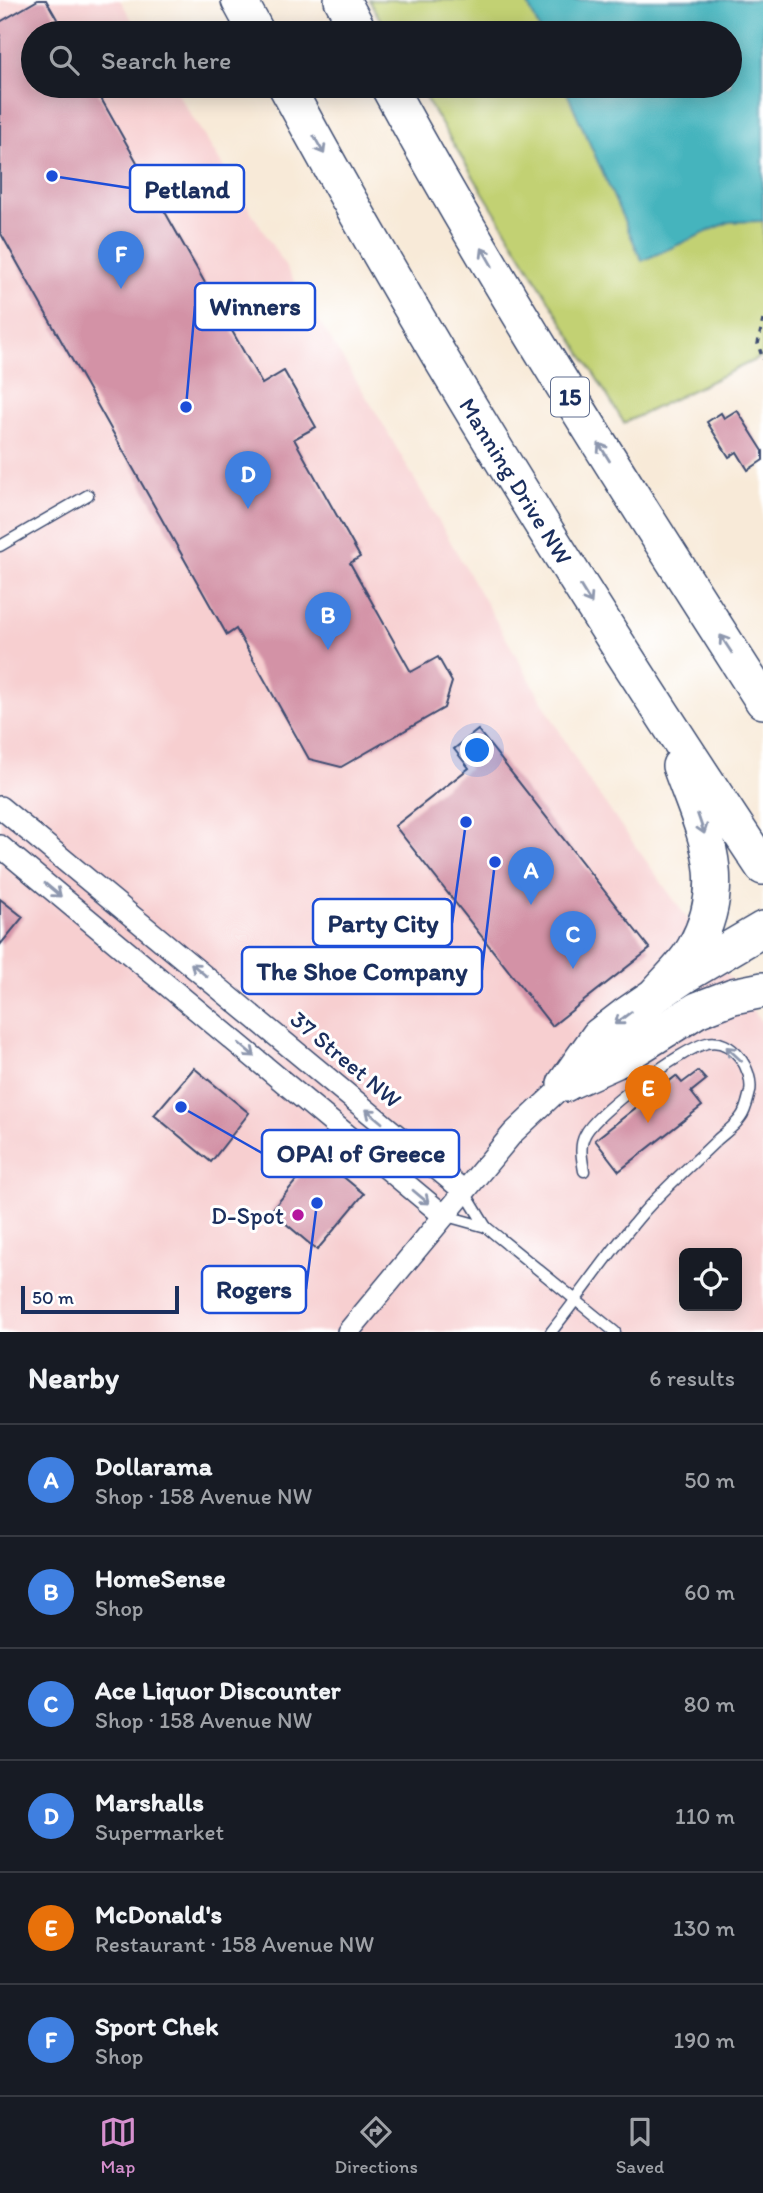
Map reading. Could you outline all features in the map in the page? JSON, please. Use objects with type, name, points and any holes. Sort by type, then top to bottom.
[{"type":"main road","points":[[239,0],[250,21]]},
{"type":"main road","points":[[342,0],[353,21]]},
{"type":"main road","name":"Manning Drive NW","points":[[293,98],[435,349],[661,714],[763,867]]},
{"type":"main road","name":"15","points":[[395,98],[600,445],[763,701]]},
{"type":"main road","points":[[657,993],[695,948],[713,898],[713,865],[661,714]]},
{"type":"main road","points":[[565,1083],[599,1036],[657,993],[763,929]]},
{"type":"main road","points":[[565,1083],[615,1061],[697,1010],[733,996],[763,990]]},
{"type":"street","name":"37 Street NW","points":[[0,807],[464,1191]]},
{"type":"street","name":"37 Street NW","points":[[0,846],[443,1215]]},
{"type":"street","points":[[348,1332],[513,1133],[565,1083]]},
{"type":"lane","points":[[0,547],[88,495]]},
{"type":"lane","points":[[551,1332],[643,1213],[743,1116],[751,1089],[748,1073],[740,1056],[720,1043],[707,1043],[672,1061],[631,1090],[595,1120],[586,1132],[582,1142],[584,1171]]},
{"type":"lane","name":"37 Street NW","points":[[464,1191],[486,1227],[615,1332]]},
{"type":"lane","name":"37 Street NW","points":[[443,1215],[486,1227]]},
{"type":"path","points":[[763,320],[758,344],[763,359]]},
{"type":"shaded area","points":[[0,0],[120,0],[133,21],[21,21],[21,98],[180,98],[377,414],[586,777],[763,1024],[763,1332],[0,1332]]},
{"type":"green space","points":[[369,0],[763,0],[763,356],[624,423],[425,98],[742,98],[742,21],[381,21]]},
{"type":"water","points":[[526,0],[763,0],[763,221],[729,222],[642,261],[569,98],[742,98],[742,21],[536,21]]},
{"type":"building","points":[[38,0],[46,0],[58,21],[21,21],[21,98],[101,98],[262,384],[284,371],[316,427],[294,439],[360,557],[350,563],[411,672],[438,657],[452,682],[444,708],[341,767],[309,759],[236,629],[227,635],[0,232],[0,22]]},
{"type":"building","points":[[737,410],[763,451],[763,460],[748,470],[737,452],[729,457],[707,422],[721,413],[724,418]]},
{"type":"building","points":[[478,730],[650,949],[552,1026],[395,826],[469,768],[454,749]]},
{"type":"building","points":[[0,899],[23,917],[0,945]]},
{"type":"building","points":[[194,1068],[249,1113],[211,1162],[154,1115]]},
{"type":"building","points":[[698,1071],[706,1080],[691,1092],[702,1106],[619,1171],[595,1140],[676,1076],[682,1083]]},
{"type":"building","points":[[317,1155],[364,1194],[317,1250],[271,1211]]},
{"type":"place","name":"Petland","points":[[52,176]]},
{"type":"place","name":"Sport Chek","points":[[121,289]]},
{"type":"place","name":"Winners","points":[[186,407]]},
{"type":"place","name":"Marshalls","points":[[248,509]]},
{"type":"place","name":"HomeSense","points":[[328,650]]},
{"type":"place","name":"Party City","points":[[466,822]]},
{"type":"place","name":"The Shoe Company","points":[[495,862]]},
{"type":"place","name":"Dollarama","points":[[531,905]]},
{"type":"place","name":"Ace Liquor Discounter","points":[[573,969]]},
{"type":"place","name":"OPA! of Greece","points":[[181,1107]]},
{"type":"place","name":"McDonald's","points":[[648,1123]]},
{"type":"place","name":"Rogers","points":[[317,1203]]},
{"type":"place","name":"D-Spot","points":[[298,1215]]}]
